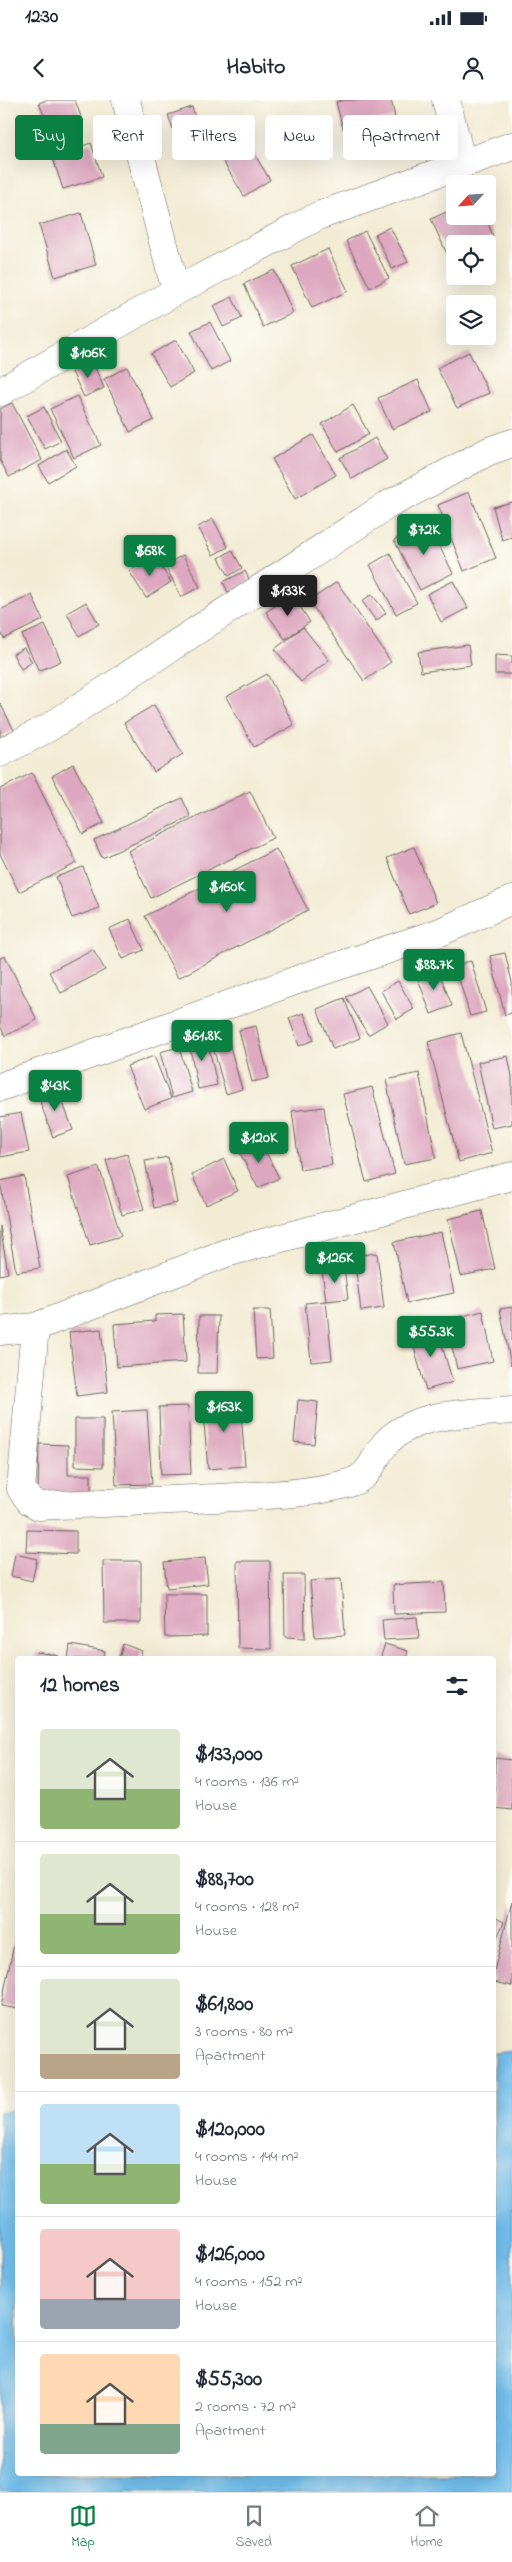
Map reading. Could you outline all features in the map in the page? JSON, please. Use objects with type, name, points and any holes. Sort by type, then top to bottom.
[{"type":"street","points":[[126,100],[176,291]]},
{"type":"street","points":[[446,100],[462,164]]},
{"type":"street","points":[[0,392],[176,291],[318,216],[512,146]]},
{"type":"street","points":[[0,753],[48,728],[386,506],[489,451],[512,442]]},
{"type":"street","points":[[0,1087],[308,976],[438,933],[512,900]]},
{"type":"street","points":[[0,1331],[35,1327],[226,1253],[512,1176]]},
{"type":"street","points":[[35,1327],[21,1489],[30,1501],[38,1506],[288,1494],[350,1483],[366,1475],[387,1441],[402,1430],[422,1421],[512,1410]]},
{"type":"water","points":[[512,2051],[512,2492],[0,2492],[0,2112],[15,2110],[15,2476],[496,2476],[496,2053]]},
{"type":"building","points":[[46,100],[75,100],[80,115],[44,115],[39,103]]},
{"type":"building","points":[[344,100],[391,100],[395,115],[343,115],[343,129],[336,102]]},
{"type":"building","points":[[192,107],[194,115],[172,115],[172,126],[168,115]]},
{"type":"building","points":[[91,143],[93,160],[96,160],[102,177],[63,189],[53,160],[83,160],[83,146]]},
{"type":"building","points":[[255,155],[270,180],[244,196],[222,160],[255,160]]},
{"type":"building","points":[[446,212],[446,225],[489,225],[493,235],[446,235],[446,252],[431,219]]},
{"type":"building","points":[[81,213],[96,265],[55,277],[39,225]]},
{"type":"building","points":[[390,227],[408,262],[392,269],[375,234]]},
{"type":"building","points":[[365,231],[389,278],[370,288],[346,241]]},
{"type":"building","points":[[328,249],[348,291],[312,308],[292,266]]},
{"type":"building","points":[[274,270],[293,313],[263,327],[244,284]]},
{"type":"building","points":[[232,297],[242,318],[223,327],[213,306]]},
{"type":"building","points":[[210,322],[230,361],[211,371],[191,331]]},
{"type":"building","points":[[176,340],[194,373],[170,387],[151,354]]},
{"type":"building","points":[[469,352],[489,393],[457,408],[437,368]]},
{"type":"building","points":[[92,361],[104,388],[84,397],[71,370]]},
{"type":"building","points":[[127,367],[154,420],[130,432],[104,379]]},
{"type":"building","points":[[418,380],[432,412],[392,429],[378,398]]},
{"type":"building","points":[[77,396],[101,445],[74,458],[50,409]]},
{"type":"building","points":[[12,403],[42,460],[9,477],[0,460],[0,409]]},
{"type":"building","points":[[353,405],[369,434],[338,452],[322,424]]},
{"type":"building","points":[[44,407],[61,441],[45,449],[27,416]]},
{"type":"building","points":[[313,435],[336,475],[295,499],[272,459]]},
{"type":"building","points":[[375,438],[387,459],[352,479],[340,458]]},
{"type":"building","points":[[66,449],[76,466],[48,482],[39,466]]},
{"type":"building","points":[[469,492],[496,558],[464,571],[438,505]]},
{"type":"building","points":[[512,502],[512,537],[502,540],[493,507]]},
{"type":"building","points":[[213,519],[228,547],[213,555],[198,527]]},
{"type":"building","points":[[427,522],[453,573],[420,590],[394,540]]},
{"type":"building","points":[[232,550],[242,568],[229,576],[219,558]]},
{"type":"building","points":[[390,553],[417,603],[396,614],[370,565]]},
{"type":"building","points":[[183,555],[200,587],[181,597],[165,565]]},
{"type":"building","points":[[154,556],[171,582],[146,598],[129,571]]},
{"type":"building","points":[[245,571],[250,581],[228,592],[223,582]]},
{"type":"building","points":[[453,581],[468,608],[441,622],[427,594]]},
{"type":"building","points":[[337,582],[391,662],[364,681],[309,601]]},
{"type":"building","points":[[292,594],[310,622],[285,639],[266,612]]},
{"type":"building","points":[[372,594],[386,613],[376,621],[362,601]]},
{"type":"building","points":[[32,595],[43,620],[4,639],[0,630],[0,610]]},
{"type":"building","points":[[86,602],[99,624],[79,636],[67,613]]},
{"type":"building","points":[[45,625],[61,661],[39,671],[22,635]]},
{"type":"building","points":[[303,627],[329,660],[301,682],[275,649]]},
{"type":"building","points":[[468,645],[471,665],[421,672],[418,652]]},
{"type":"building","points":[[24,648],[32,662],[21,669],[13,654]]},
{"type":"building","points":[[495,655],[512,656],[512,674],[495,674]]},
{"type":"building","points":[[267,674],[294,725],[254,747],[226,697]]},
{"type":"building","points":[[0,703],[14,730],[0,737]]},
{"type":"building","points":[[154,705],[183,754],[154,772],[124,723]]},
{"type":"building","points":[[73,764],[104,823],[83,834],[52,776]]},
{"type":"building","points":[[32,773],[77,863],[19,892],[0,854],[0,789]]},
{"type":"building","points":[[250,791],[273,838],[151,898],[128,851]]},
{"type":"building","points":[[182,798],[191,817],[102,858],[94,840]]},
{"type":"building","points":[[414,847],[436,903],[409,914],[387,858]]},
{"type":"building","points":[[276,849],[308,910],[178,978],[145,916]]},
{"type":"building","points":[[83,867],[99,908],[72,918],[56,877]]},
{"type":"building","points":[[130,919],[144,950],[123,959],[109,929]]},
{"type":"building","points":[[93,949],[105,970],[61,993],[49,972]]},
{"type":"building","points":[[505,953],[512,982],[512,1013],[505,1015],[490,956]]},
{"type":"building","points":[[5,956],[37,1020],[5,1036],[0,1026],[0,958]]},
{"type":"building","points":[[471,961],[486,1012],[470,1016],[455,965]]},
{"type":"building","points":[[438,969],[452,1006],[431,1014],[417,976]]},
{"type":"building","points":[[398,981],[414,1009],[397,1019],[381,991]]},
{"type":"building","points":[[367,986],[388,1023],[368,1035],[346,997]]},
{"type":"building","points":[[344,998],[360,1038],[333,1049],[317,1009]]},
{"type":"building","points":[[304,1013],[314,1040],[299,1046],[289,1018]]},
{"type":"building","points":[[256,1026],[269,1078],[252,1082],[239,1030]]},
{"type":"building","points":[[225,1029],[242,1089],[226,1094],[209,1033]]},
{"type":"building","points":[[461,1033],[492,1153],[459,1162],[428,1042]]},
{"type":"building","points":[[206,1034],[217,1085],[198,1089],[188,1038]]},
{"type":"building","points":[[179,1047],[192,1092],[172,1098],[160,1052]]},
{"type":"building","points":[[154,1056],[171,1099],[144,1109],[127,1066]]},
{"type":"building","points":[[508,1056],[512,1076],[512,1124],[492,1128],[478,1062]]},
{"type":"building","points":[[419,1073],[436,1158],[404,1164],[386,1080]]},
{"type":"building","points":[[57,1087],[73,1130],[53,1137],[37,1094]]},
{"type":"building","points":[[372,1087],[395,1174],[366,1182],[343,1094]]},
{"type":"building","points":[[324,1107],[332,1165],[300,1170],[292,1111]]},
{"type":"building","points":[[21,1113],[29,1152],[0,1157],[0,1117]]},
{"type":"building","points":[[260,1140],[279,1178],[258,1188],[239,1151]]},
{"type":"building","points":[[127,1154],[144,1209],[122,1215],[106,1160]]},
{"type":"building","points":[[168,1157],[177,1203],[154,1208],[145,1161]]},
{"type":"building","points":[[224,1159],[238,1191],[206,1205],[192,1175]]},
{"type":"building","points":[[99,1167],[121,1236],[90,1245],[68,1177]]},
{"type":"building","points":[[24,1176],[40,1268],[16,1272],[0,1181]]},
{"type":"building","points":[[482,1211],[495,1269],[461,1276],[448,1219]]},
{"type":"building","points":[[0,1226],[8,1273],[0,1275]]},
{"type":"building","points":[[441,1232],[454,1293],[407,1303],[394,1242]]},
{"type":"building","points":[[377,1253],[384,1308],[361,1311],[354,1256]]},
{"type":"building","points":[[344,1267],[348,1299],[326,1301],[322,1269]]},
{"type":"building","points":[[326,1301],[332,1360],[311,1362],[305,1303]]},
{"type":"building","points":[[512,1307],[512,1365],[511,1365],[500,1309]]},
{"type":"building","points":[[253,1310],[270,1310],[273,1358],[256,1359]]},
{"type":"building","points":[[483,1311],[493,1361],[457,1369],[446,1320]]},
{"type":"building","points":[[183,1314],[186,1362],[117,1367],[114,1324],[155,1321],[155,1315]]},
{"type":"building","points":[[199,1316],[219,1316],[217,1373],[198,1373]]},
{"type":"building","points":[[436,1326],[453,1382],[426,1390],[410,1334]]},
{"type":"building","points":[[101,1329],[108,1392],[77,1396],[69,1332]]},
{"type":"building","points":[[240,1396],[245,1466],[208,1469],[202,1400]]},
{"type":"building","points":[[298,1400],[318,1402],[314,1444],[294,1442]]},
{"type":"building","points":[[188,1406],[191,1474],[161,1475],[159,1407]]},
{"type":"building","points":[[147,1410],[152,1484],[116,1485],[112,1412]]},
{"type":"building","points":[[75,1419],[103,1419],[103,1467],[75,1466]]},
{"type":"building","points":[[39,1444],[68,1445],[68,1475],[91,1475],[91,1494],[38,1493]]},
{"type":"building","points":[[27,1530],[76,1531],[76,1554],[26,1552]]},
{"type":"building","points":[[15,1554],[37,1559],[32,1581],[11,1576]]},
{"type":"building","points":[[205,1558],[208,1584],[167,1588],[164,1562]]},
{"type":"building","points":[[103,1561],[141,1561],[141,1623],[104,1623]]},
{"type":"building","points":[[237,1561],[270,1561],[271,1649],[238,1648]]},
{"type":"building","points":[[284,1575],[304,1575],[305,1638],[285,1637]]},
{"type":"building","points":[[341,1579],[345,1635],[315,1637],[310,1581]]},
{"type":"building","points":[[444,1582],[445,1612],[394,1614],[393,1585]]},
{"type":"building","points":[[164,1594],[207,1594],[207,1636],[165,1637]]},
{"type":"building","points":[[417,1617],[419,1638],[384,1640],[382,1620]]},
{"type":"building","points":[[123,1644],[142,1651],[140,1656],[120,1656]]},
{"type":"building","points":[[385,1644],[408,1651],[407,1656],[381,1656]]},
{"type":"building","points":[[70,1645],[105,1651],[104,1656],[68,1656]]},
{"type":"building","points":[[37,1652],[59,1656],[36,1656]]},
{"type":"building","points":[[496,1758],[512,1760],[512,1810],[496,1808]]},
{"type":"building","points":[[512,1901],[512,1986],[496,1982],[496,1963]]},
{"type":"building","points":[[496,1918],[504,1922],[496,1940]]},
{"type":"building","points":[[15,1939],[15,2008],[1,2006]]}]
